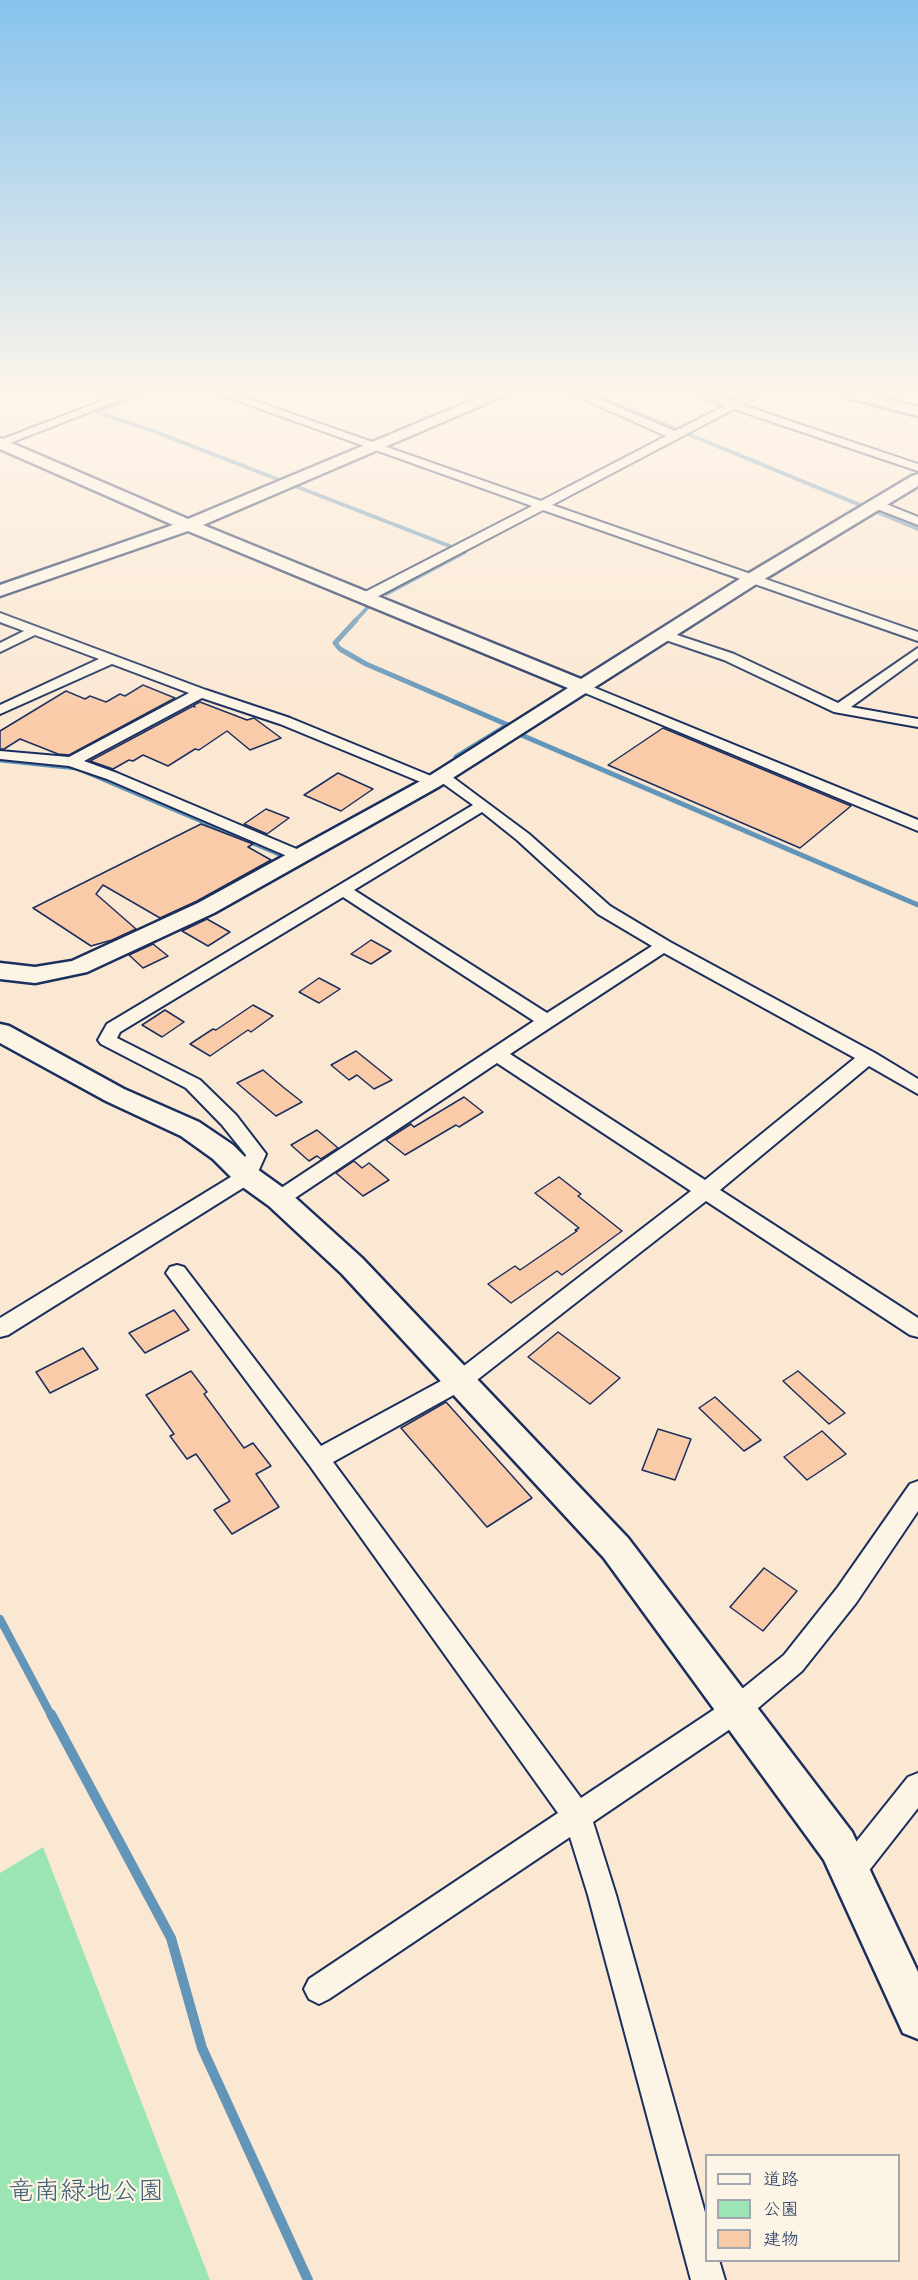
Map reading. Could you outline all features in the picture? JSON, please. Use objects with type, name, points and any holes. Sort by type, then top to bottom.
[{"type":"street","points":[[132,500],[918,826]]},
{"type":"street","points":[[0,591],[188,525],[248,500]]},
{"type":"street","points":[[528,500],[918,637]]},
{"type":"street","points":[[366,597],[550,500]]},
{"type":"street","points":[[0,971],[35,975],[78,967],[168,927],[295,853],[438,779],[752,579],[882,500]]},
{"type":"street","points":[[871,507],[918,521]]},
{"type":"street","points":[[0,617],[438,779],[483,805],[604,910],[664,946],[868,1057],[918,1088]]},
{"type":"street","points":[[0,648],[35,630]]},
{"type":"street","points":[[665,634],[729,657],[839,709],[918,723]]},
{"type":"street","points":[[839,709],[918,652]]},
{"type":"street","points":[[0,710],[111,659]]},
{"type":"street","points":[[71,762],[201,693]]},
{"type":"street","points":[[0,755],[71,762],[112,776],[295,853]]},
{"type":"street","points":[[0,1329],[247,1176],[256,1154],[229,1120],[193,1084],[108,1040],[113,1028],[483,805]]},
{"type":"street","points":[[342,889],[547,1021]]},
{"type":"street","points":[[279,1199],[664,946]]},
{"type":"street","points":[[0,1032],[115,1095],[190,1129],[223,1152],[247,1176],[279,1199],[352,1266],[616,1548],[838,1846],[918,2018]]},
{"type":"street","points":[[498,1055],[918,1329]]},
{"type":"street","points":[[318,1459],[460,1381],[705,1191],[868,1057]]},
{"type":"street","points":[[177,1274],[318,1459],[577,1816],[602,1895],[708,2280]]},
{"type":"street","points":[[319,1989],[735,1710],[793,1663],[847,1595],[918,1491]]},
{"type":"street","points":[[850,1872],[918,1785]]},
{"type":"green space","name":"竜南緑地公園","points":[[43,1847],[210,2280],[0,2280],[0,1873]]},
{"type":"building","points":[[143,685],[175,698],[69,755],[58,754],[20,739],[0,749],[0,731],[66,691],[85,699],[90,696],[106,702],[120,694],[125,696]]},
{"type":"building","points":[[200,702],[247,720],[254,718],[281,738],[250,750],[227,731],[199,750],[195,749],[168,766],[143,755],[113,769],[90,761],[193,706],[195,707],[194,705]]},
{"type":"building","points":[[663,728],[851,806],[800,848],[608,765]]},
{"type":"building","points":[[338,773],[373,789],[341,811],[304,795]]},
{"type":"building","points":[[266,809],[289,818],[267,834],[244,824]]},
{"type":"building","points":[[201,824],[253,844],[248,847],[271,860],[197,901],[160,918],[103,885],[96,894],[136,929],[112,940],[91,946],[33,908]]},
{"type":"building","points":[[207,919],[230,932],[208,946],[182,931]]},
{"type":"building","points":[[371,940],[391,951],[371,964],[351,954]]},
{"type":"building","points":[[153,944],[168,956],[143,968],[129,955]]},
{"type":"building","points":[[319,978],[340,989],[319,1003],[299,992]]},
{"type":"building","points":[[253,1005],[273,1016],[210,1056],[190,1044],[213,1029],[216,1030]]},
{"type":"building","points":[[165,1010],[184,1022],[162,1037],[142,1025]]},
{"type":"building","points":[[356,1051],[392,1080],[374,1089],[357,1075],[349,1080],[331,1065]]},
{"type":"building","points":[[263,1070],[302,1102],[276,1116],[237,1083]]},
{"type":"building","points":[[464,1097],[483,1112],[405,1155],[386,1140],[411,1124],[414,1127]]},
{"type":"building","points":[[317,1130],[338,1148],[321,1159],[317,1156],[309,1161],[291,1145]]},
{"type":"building","points":[[354,1161],[362,1168],[369,1163],[389,1180],[363,1196],[336,1173]]},
{"type":"building","points":[[559,1177],[581,1194],[578,1196],[622,1231],[562,1275],[557,1271],[511,1303],[488,1284],[515,1266],[520,1270],[579,1228],[535,1193]]},
{"type":"building","points":[[174,1310],[189,1330],[145,1353],[129,1333]]},
{"type":"building","points":[[558,1332],[620,1378],[590,1404],[528,1357]]},
{"type":"building","points":[[83,1348],[98,1369],[50,1393],[36,1372]]},
{"type":"building","points":[[191,1371],[207,1392],[204,1394],[244,1448],[253,1443],[271,1466],[256,1474],[279,1507],[232,1534],[214,1510],[230,1501],[196,1454],[187,1459],[170,1436],[174,1434],[146,1395]]},
{"type":"building","points":[[798,1371],[845,1413],[829,1424],[783,1381]]},
{"type":"building","points":[[715,1397],[761,1440],[744,1451],[699,1408]]},
{"type":"building","points":[[446,1402],[532,1498],[487,1527],[401,1428]]},
{"type":"building","points":[[658,1429],[691,1439],[675,1480],[642,1470]]},
{"type":"building","points":[[822,1431],[846,1454],[807,1480],[784,1457]]},
{"type":"building","points":[[764,1568],[797,1591],[763,1631],[730,1607]]},
{"type":"waterway","points":[[332,500],[465,552],[386,594]]},
{"type":"waterway","points":[[849,500],[918,529]]},
{"type":"waterway","points":[[354,622],[369,606]]},
{"type":"waterway","points":[[356,620],[335,643],[340,649],[366,664],[508,725],[456,757]]},
{"type":"waterway","points":[[519,734],[918,905]]},
{"type":"waterway","points":[[0,760],[77,768],[286,857]]},
{"type":"waterway","points":[[0,1619],[51,1715]]},
{"type":"waterway","points":[[51,1714],[171,1938],[202,2048],[308,2280]]}]
